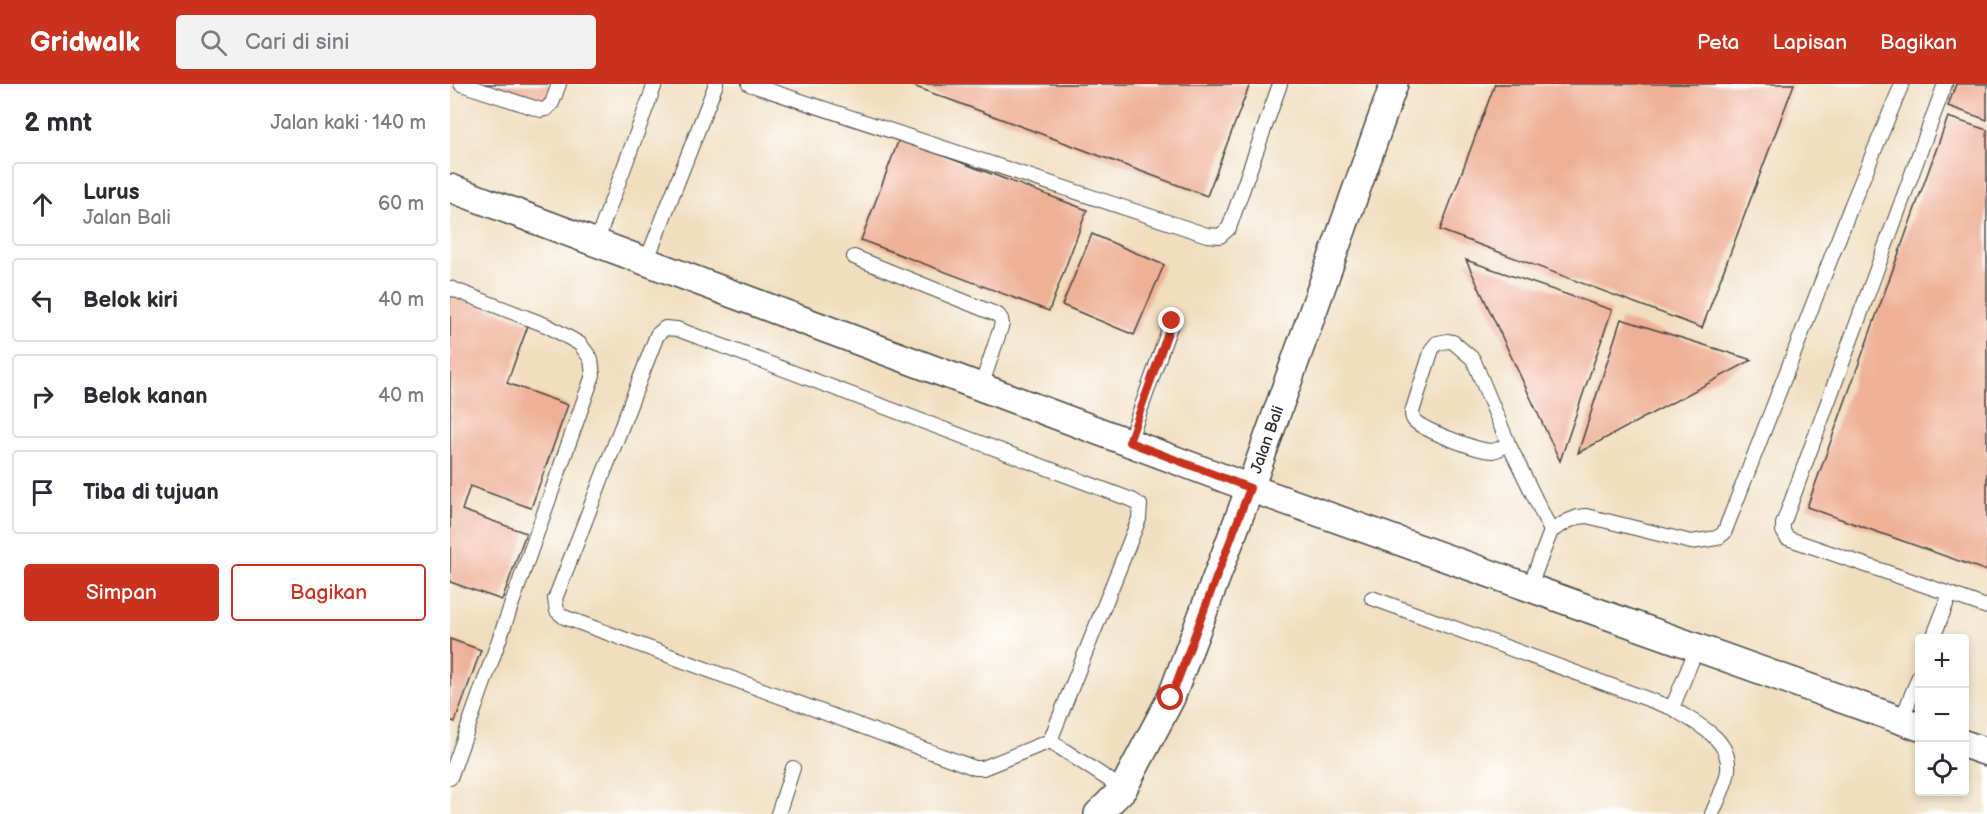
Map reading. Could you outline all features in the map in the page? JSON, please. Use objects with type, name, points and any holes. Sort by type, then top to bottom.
[{"type":"street","name":"Jalan Bali","points":[[1098,814],[1123,789],[1171,698],[1250,488],[1394,84]]},
{"type":"street","points":[[450,188],[1250,488],[1910,724]]},
{"type":"street","points":[[1969,745],[1987,752]]},
{"type":"lane","points":[[461,84],[541,110],[546,109],[552,103],[559,84]]},
{"type":"lane","points":[[596,243],[654,84]]},
{"type":"lane","points":[[646,262],[717,84]]},
{"type":"lane","points":[[757,85],[1207,235],[1220,236],[1229,228],[1280,84]]},
{"type":"lane","points":[[1529,588],[1551,531],[1568,520],[1578,517],[1587,516],[1691,542],[1712,540],[1724,533],[1852,204],[1902,84]]},
{"type":"lane","points":[[1945,84],[1782,524],[1782,531],[1787,538],[1987,607]]},
{"type":"lane","points":[[854,257],[1001,318],[1002,324],[981,387]]},
{"type":"lane","points":[[450,288],[548,326],[580,344],[591,359],[593,375],[450,778]]},
{"type":"lane","points":[[1129,442],[1172,321]]},
{"type":"lane","points":[[1055,745],[1139,519],[1140,506],[1132,500],[677,329],[665,328],[657,335],[555,600],[556,612],[564,617],[975,768],[982,768],[1055,745],[1123,789]]},
{"type":"lane","points":[[1508,443],[1501,449],[1486,450],[1441,435],[1412,419],[1412,412],[1432,350],[1437,343],[1453,342],[1473,359],[1508,443],[1551,531]]},
{"type":"lane","points":[[1935,634],[1950,594]]},
{"type":"lane","points":[[1372,598],[1672,708],[1715,736],[1725,749],[1728,770],[1712,814]]},
{"type":"lane","points":[[1672,708],[1696,648]]},
{"type":"lane","points":[[1910,724],[1917,688]]},
{"type":"lane","points":[[778,814],[793,768]]},
{"type":"building","points":[[474,84],[554,84],[546,108]]},
{"type":"building","points":[[908,84],[1250,84],[1207,196]]},
{"type":"building","points":[[1495,84],[1794,84],[1702,328],[1440,230]]},
{"type":"building","points":[[1956,84],[1987,84],[1987,120],[1948,106]]},
{"type":"building","points":[[1948,117],[1987,130],[1987,571],[1807,507]]},
{"type":"building","points":[[899,139],[1087,210],[1049,311],[861,240]]},
{"type":"building","points":[[1092,234],[1164,265],[1134,335],[1062,305]]},
{"type":"building","points":[[1466,260],[1612,310],[1560,461],[1518,371]]},
{"type":"building","points":[[450,295],[529,323],[507,383],[568,405],[531,508],[470,486],[462,510],[526,533],[502,600],[450,582]]},
{"type":"building","points":[[1621,319],[1752,360],[1578,453]]},
{"type":"building","points":[[450,639],[481,650],[455,722],[450,720]]},
{"type":"route","points":[[1171,698],[1250,488],[1129,442],[1172,321]]}]
